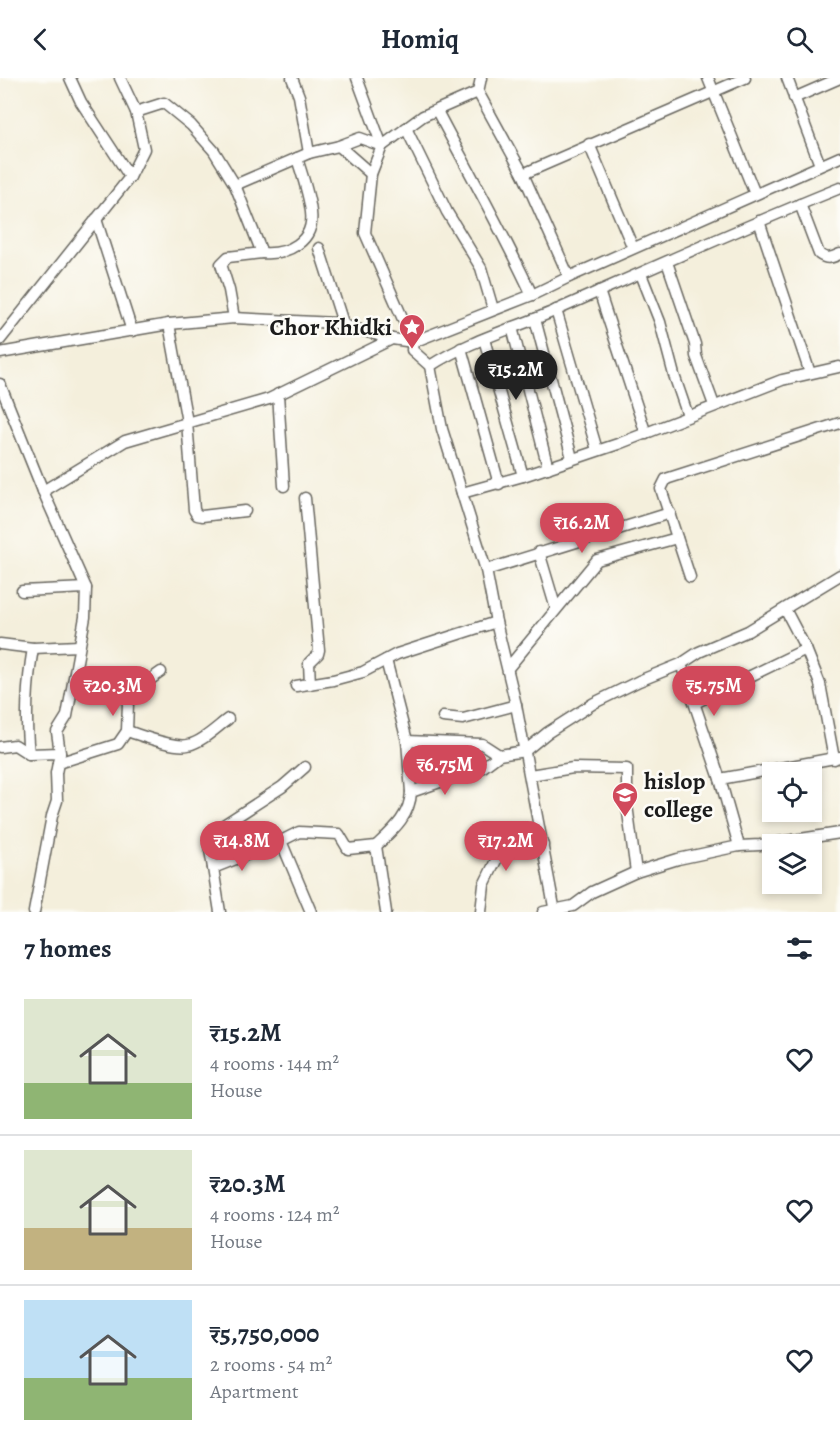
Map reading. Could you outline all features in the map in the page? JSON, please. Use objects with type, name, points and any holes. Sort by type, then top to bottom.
[{"type":"street","points":[[70,78],[81,102],[130,177]]},
{"type":"street","points":[[0,340],[130,177],[144,149],[136,112],[120,78]]},
{"type":"street","points":[[292,78],[299,96],[309,153]]},
{"type":"street","points":[[357,78],[382,146]]},
{"type":"street","points":[[481,78],[478,92],[523,174],[569,277]]},
{"type":"street","points":[[708,78],[755,194]]},
{"type":"street","points":[[523,174],[745,78]]},
{"type":"street","points":[[786,78],[820,165]]},
{"type":"street","points":[[794,98],[840,78]]},
{"type":"street","points":[[478,92],[423,116],[382,146],[371,174],[365,233],[413,342],[412,350],[430,366],[442,429],[486,570],[530,775],[543,845],[551,911],[573,906],[592,892],[636,872],[678,859],[739,846],[840,833]]},
{"type":"street","points":[[136,112],[164,103],[191,125],[214,151],[235,185],[262,253]]},
{"type":"street","points":[[437,111],[510,245],[532,295]]},
{"type":"street","points":[[406,128],[447,212],[481,268],[493,309]]},
{"type":"street","points":[[235,185],[309,153],[360,138],[382,146]]},
{"type":"street","points":[[589,144],[633,248]]},
{"type":"street","points":[[339,146],[371,174]]},
{"type":"street","points":[[0,353],[169,324],[234,318],[336,323],[392,339],[413,342],[532,295],[840,157]]},
{"type":"street","points":[[234,318],[230,290],[221,264],[228,257],[262,253],[275,254],[288,250],[300,244],[307,236],[312,215],[297,158]]},
{"type":"street","points":[[430,366],[461,348],[535,319],[840,188]]},
{"type":"street","points":[[800,204],[819,254],[825,259],[840,254]]},
{"type":"street","points":[[96,219],[132,331]]},
{"type":"street","points":[[759,221],[810,374]]},
{"type":"street","points":[[319,248],[344,326]]},
{"type":"street","points":[[667,262],[695,344],[696,356],[714,405]]},
{"type":"street","points":[[641,273],[660,322],[688,416]]},
{"type":"street","points":[[599,291],[646,434]]},
{"type":"street","points":[[556,310],[597,450]]},
{"type":"street","points":[[535,319],[572,458]]},
{"type":"street","points":[[169,324],[187,422],[196,513],[202,516],[245,511]]},
{"type":"street","points":[[512,327],[548,468]]},
{"type":"street","points":[[43,491],[125,441],[269,399],[392,339]]},
{"type":"street","points":[[484,339],[523,476]]},
{"type":"street","points":[[461,348],[499,484]]},
{"type":"street","points":[[462,493],[499,484],[646,434],[714,405],[782,380],[839,367]]},
{"type":"street","points":[[0,384],[43,491],[86,588],[86,617],[67,716],[57,732],[59,758],[56,774],[57,801],[52,816],[34,912]]},
{"type":"street","points":[[278,394],[284,486]]},
{"type":"street","points":[[690,577],[661,489],[666,479],[840,423]]},
{"type":"street","points":[[305,498],[319,650],[309,663],[310,684]]},
{"type":"street","points":[[486,570],[670,513]]},
{"type":"street","points":[[508,668],[597,560],[677,538]]},
{"type":"street","points":[[539,552],[556,609]]},
{"type":"street","points":[[411,792],[483,767],[499,755],[525,751],[547,733],[594,703],[748,631],[840,575]]},
{"type":"street","points":[[22,591],[86,588]]},
{"type":"street","points":[[720,779],[837,758],[820,684],[786,609]]},
{"type":"street","points":[[297,686],[363,672],[398,654],[496,622]]},
{"type":"street","points":[[0,644],[33,648],[79,646]]},
{"type":"street","points":[[29,754],[26,713],[33,648]]},
{"type":"street","points":[[695,703],[806,649]]},
{"type":"street","points":[[213,868],[299,832],[339,834],[348,849],[376,846],[402,820],[411,802],[407,741],[386,660]]},
{"type":"street","points":[[681,664],[720,779],[739,846]]},
{"type":"street","points":[[0,747],[15,745],[29,754],[59,758],[118,744],[127,731],[128,703],[131,696],[134,691],[161,672]]},
{"type":"street","points":[[443,717],[469,718],[516,705]]},
{"type":"street","points":[[127,731],[187,746],[199,741],[228,720]]},
{"type":"street","points":[[407,741],[482,744],[499,755]]},
{"type":"street","points":[[220,912],[209,844],[216,830],[282,787],[305,767]]},
{"type":"street","points":[[530,775],[573,768],[627,769],[627,804],[636,872]]},
{"type":"street","points":[[281,841],[310,912]]},
{"type":"street","points":[[481,912],[484,885],[502,846],[521,842],[543,845]]},
{"type":"street","points":[[376,846],[386,912]]},
{"type":"place","name":"Chor Khidki","points":[[412,350]]},
{"type":"place","name":"hislop college","points":[[625,818]]}]
